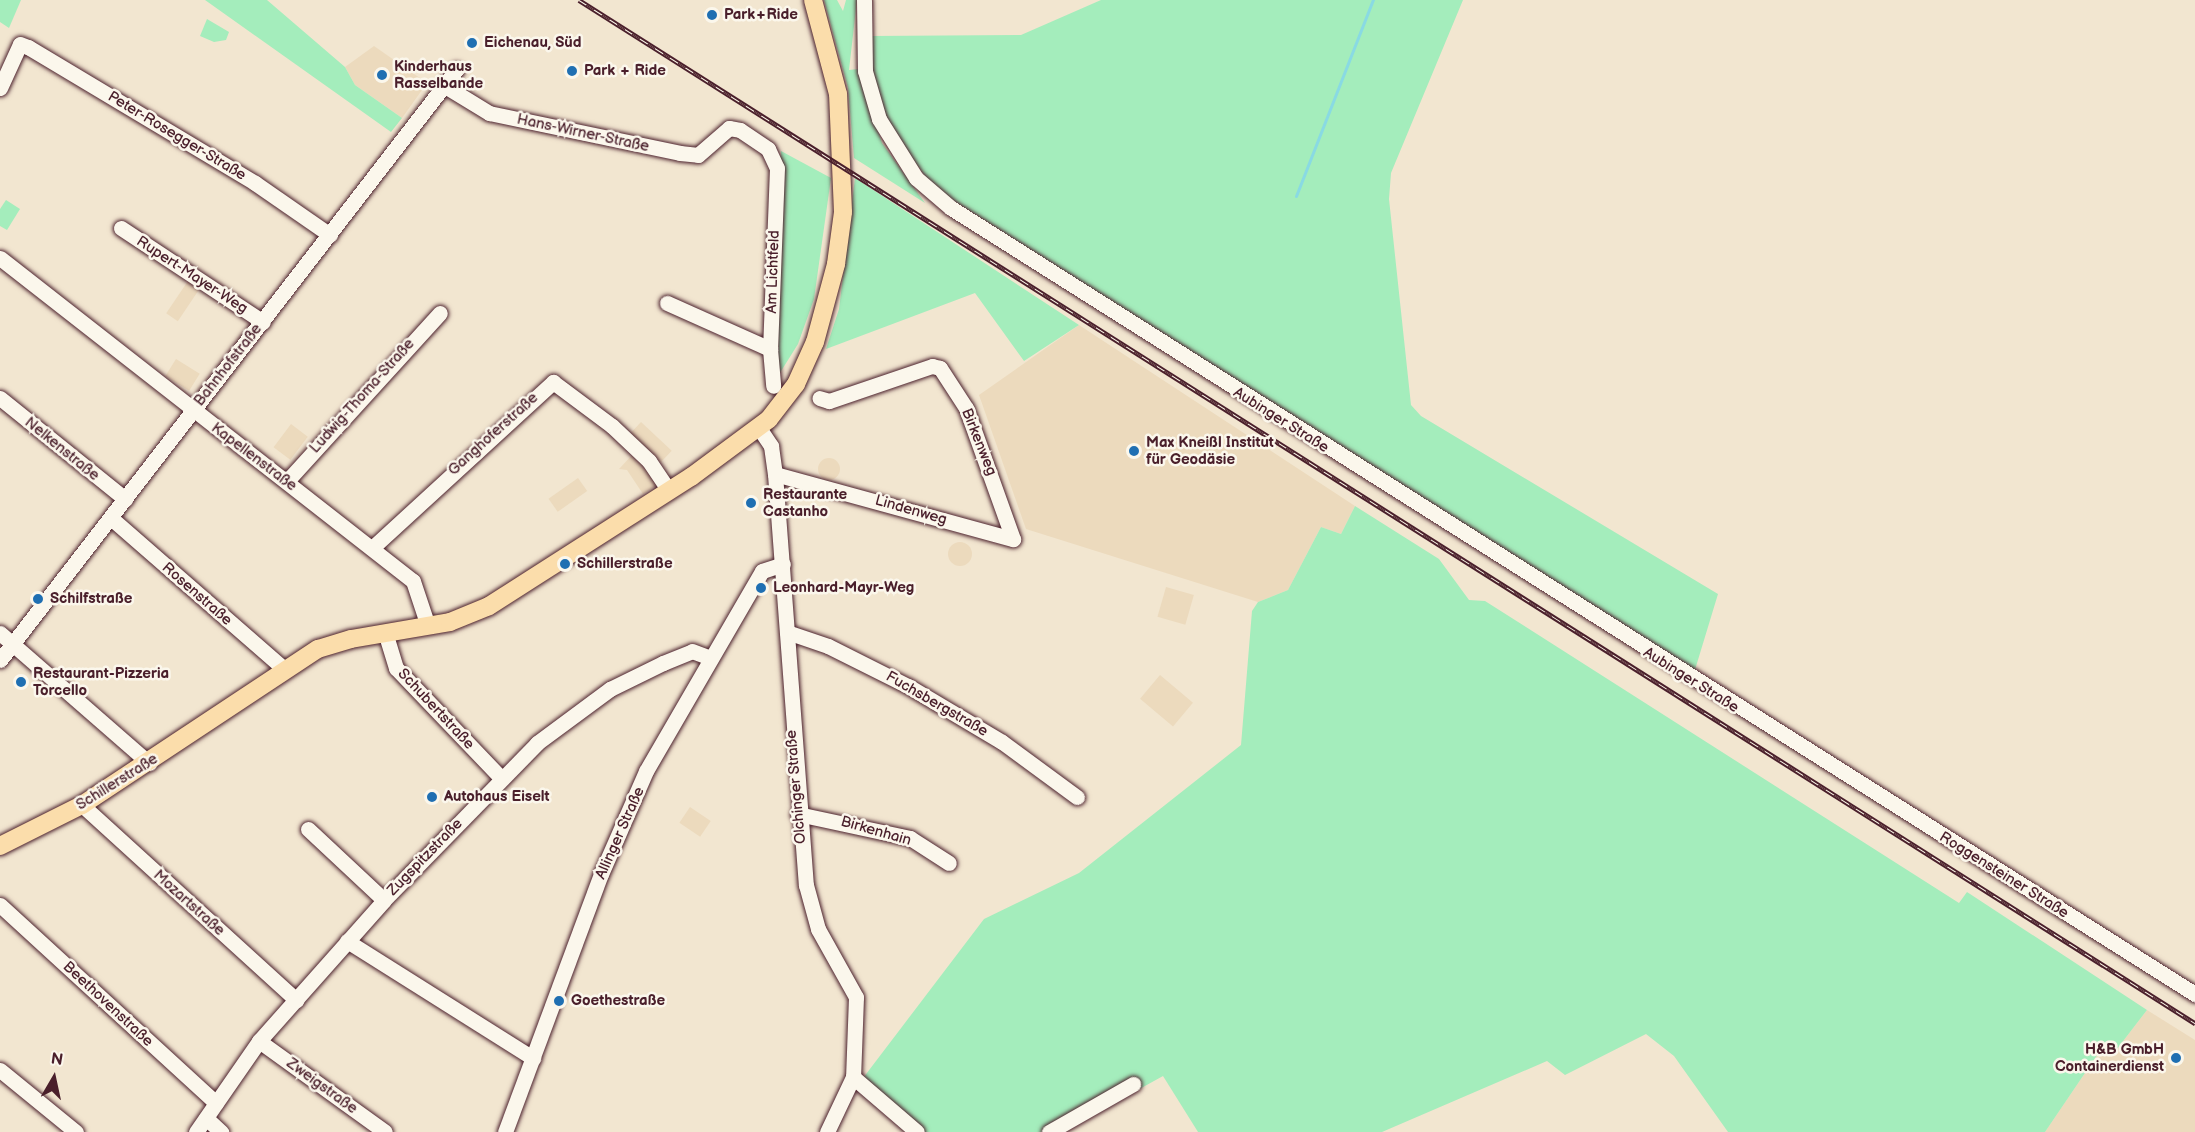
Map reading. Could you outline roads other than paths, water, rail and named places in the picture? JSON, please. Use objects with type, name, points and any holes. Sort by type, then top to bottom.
[{"type":"main road","name":"Schillerstraße","points":[[0,846],[82,805],[149,763],[284,669],[334,643],[428,626],[489,606],[759,428],[783,402],[807,364],[836,264],[843,212],[842,124],[832,62],[813,0]]},
{"type":"street","name":"Aubinger Straße","points":[[864,0],[863,52],[872,100],[895,150],[935,196],[1075,290],[1813,756]]},
{"type":"street","name":"Peter-Rosegger-Straße","points":[[0,88],[20,44],[255,183],[330,235]]},
{"type":"street","name":"Bahnhofstraße","points":[[0,660],[456,70]]},
{"type":"street","name":"Hans-Wirner-Straße","points":[[445,86],[489,113],[680,153],[699,154],[729,128],[740,130],[775,158]]},
{"type":"street","name":"Am Lichtfeld","points":[[773,386],[770,349],[775,158]]},
{"type":"street","name":"Rupert-Mayer-Weg","points":[[121,228],[263,322]]},
{"type":"street","name":"Kapellenstraße","points":[[0,258],[413,581],[428,626]]},
{"type":"street","points":[[667,303],[770,349]]},
{"type":"street","name":"Ludwig-Thoma-Straße","points":[[287,482],[440,313]]},
{"type":"street","name":"Birkenweg","points":[[819,398],[829,401],[932,366],[940,368],[966,408],[1013,539]]},
{"type":"street","name":"Ganghoferstraße","points":[[372,548],[554,382],[612,426],[649,461],[668,489]]},
{"type":"street","name":"Nelkenstraße","points":[[0,398],[125,499]]},
{"type":"street","name":"Olchinger Straße","points":[[759,428],[771,446],[775,474],[783,564],[798,814],[812,912],[856,997],[853,1077],[827,1132]]},
{"type":"street","name":"Lindenweg","points":[[775,474],[1013,539]]},
{"type":"street","name":"Rosenstraße","points":[[111,518],[284,669]]},
{"type":"street","name":"Allinger Straße","points":[[505,1132],[612,846],[708,657],[762,571],[783,564]]},
{"type":"street","name":"Schubertstraße","points":[[386,632],[396,668],[501,778]]},
{"type":"street","name":"Fuchsbergstraße","points":[[787,632],[828,646],[927,696],[1077,796]]},
{"type":"street","points":[[0,633],[149,763]]},
{"type":"street","name":"Zugspitzstraße","points":[[196,1132],[259,1041],[347,941],[501,778],[543,738],[610,689],[686,652],[708,657]]},
{"type":"street","name":"Roggensteiner Straße","points":[[1813,756],[2195,994]]},
{"type":"street","name":"Mozartstraße","points":[[82,805],[296,1000]]},
{"type":"street","name":"Birkenhain","points":[[798,814],[910,838],[949,863]]},
{"type":"street","points":[[308,829],[384,900]]},
{"type":"street","name":"Beethovenstraße","points":[[0,905],[216,1103]]},
{"type":"street","points":[[347,941],[533,1058]]},
{"type":"street","name":"Zweigstraße","points":[[259,1041],[385,1132]]},
{"type":"street","points":[[0,1070],[76,1132]]},
{"type":"street","points":[[853,1077],[917,1132]]},
{"type":"street","points":[[1049,1132],[1133,1084]]},
{"type":"street","points":[[206,1118],[221,1132]]},
{"type":"waterway","points":[[1296,196],[1373,0]]},
{"type":"railway","points":[[579,0],[2195,1023]]},
{"type":"place","name":"Park+Ride","points":[[712,15]]},
{"type":"place","name":"Eichenau, Süd","points":[[472,43]]},
{"type":"place","name":"Park + Ride","points":[[572,71]]},
{"type":"place","name":"Kinderhaus Rasselbande","points":[[382,75]]},
{"type":"place","name":"Max Kneißl Institut für Geodäsie","points":[[1134,451]]},
{"type":"place","name":"Restaurante Castanho","points":[[751,503]]},
{"type":"place","name":"Schillerstraße","points":[[565,564]]},
{"type":"place","name":"Leonhard-Mayr-Weg","points":[[761,588]]},
{"type":"place","name":"Schilfstraße","points":[[38,599]]},
{"type":"place","name":"Restaurant-Pizzeria Torcello","points":[[21,682]]},
{"type":"place","name":"Autohaus Eiselt","points":[[432,797]]},
{"type":"place","name":"Goethestraße","points":[[559,1001]]},
{"type":"place","name":"H&B GmbH Containerdienst","points":[[2176,1058]]}]
